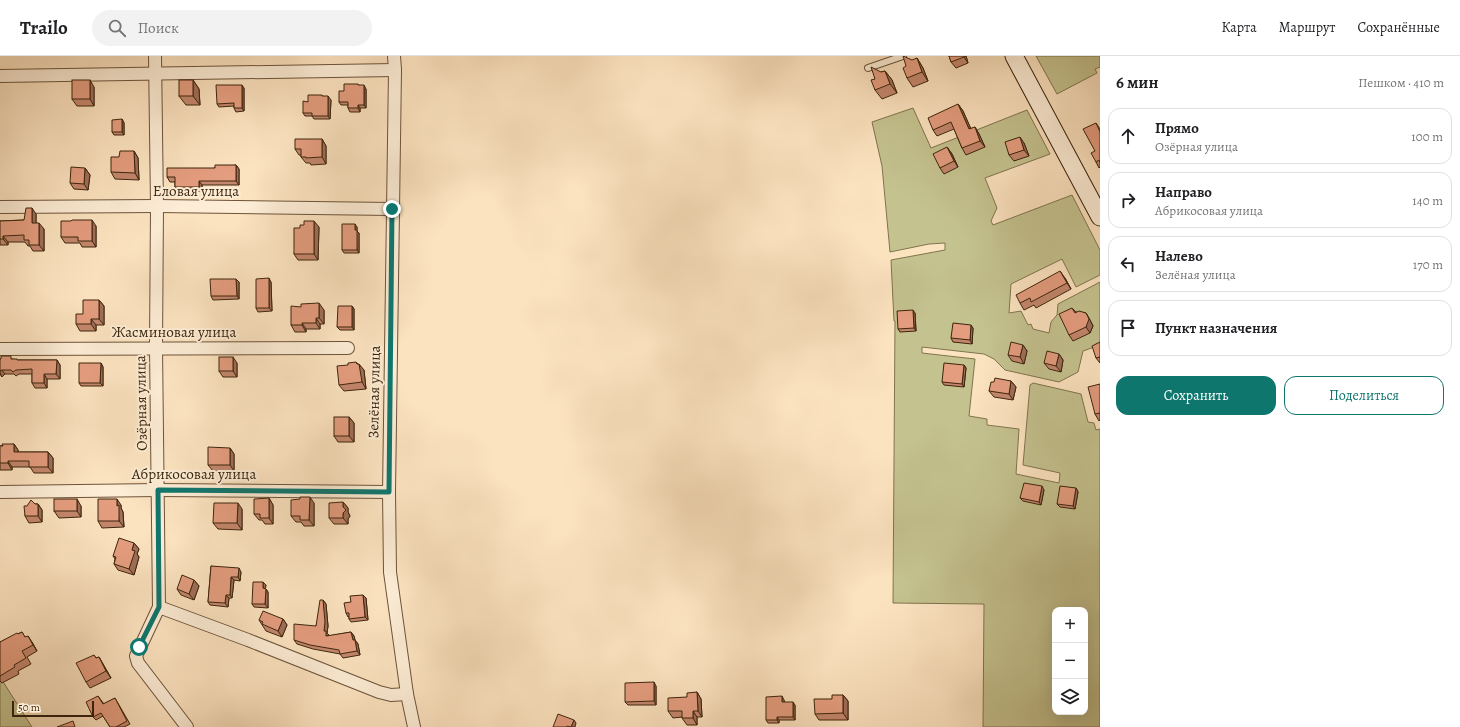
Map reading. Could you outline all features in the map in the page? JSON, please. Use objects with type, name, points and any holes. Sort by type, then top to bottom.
[{"type":"main road","points":[[1014,56],[1100,217]]},
{"type":"street","name":"Озёрная улица","points":[[155,56],[159,607],[136,656],[138,662],[187,727]]},
{"type":"street","name":"Зелёная улица","points":[[394,56],[389,492],[390,572],[407,694],[414,727]]},
{"type":"street","points":[[0,76],[395,70]]},
{"type":"street","name":"Еловая улица","points":[[0,207],[157,206],[392,209]]},
{"type":"street","name":"Жасминовая улица","points":[[0,348],[348,348]]},
{"type":"street","name":"Абрикосовая улица","points":[[0,492],[158,490],[389,492]]},
{"type":"street","points":[[159,607],[248,640],[379,692],[392,695],[407,694]]},
{"type":"lane","points":[[868,68],[903,56]]},
{"type":"shaded area","points":[[1036,56],[1100,56],[1100,67],[1095,69],[1097,73],[1057,94]]},
{"type":"shaded area","points":[[913,108],[931,148],[1027,110],[1050,154],[985,178],[997,208],[991,221],[993,225],[1072,195],[1100,250],[1100,275],[1076,287],[1062,259],[1011,284],[1009,313],[1021,311],[1028,325],[1031,324],[1033,329],[1049,333],[1051,322],[1057,315],[1058,304],[1100,282],[1100,345],[1083,351],[1078,372],[1059,382],[1005,370],[994,359],[984,354],[922,347],[922,353],[975,359],[969,416],[987,419],[987,425],[1019,429],[1016,474],[1059,483],[1060,473],[1023,465],[1030,385],[1033,383],[1081,394],[1088,422],[1094,423],[1096,430],[1100,429],[1100,727],[983,727],[984,604],[893,603],[895,321],[891,260],[945,250],[945,243],[929,244],[890,252],[882,166],[872,122]]},
{"type":"shaded area","points":[[0,677],[32,727],[0,727]]},
{"type":"building","points":[[903,56],[912,60],[917,58],[922,72],[907,78],[903,68],[906,66]]},
{"type":"building","points":[[949,56],[964,56],[964,57],[951,62]]},
{"type":"building","points":[[871,67],[881,72],[885,71],[890,84],[875,90],[871,80],[875,79]]},
{"type":"building","points":[[72,80],[90,80],[90,99],[72,99]]},
{"type":"building","points":[[179,80],[193,80],[193,96],[179,96]]},
{"type":"building","points":[[344,84],[364,85],[364,105],[358,105],[358,108],[348,108],[348,102],[339,102],[339,91],[344,91]]},
{"type":"building","points":[[216,85],[242,85],[242,108],[234,108],[234,103],[217,104]]},
{"type":"building","points":[[308,95],[328,96],[328,116],[312,116],[312,113],[303,113],[303,101],[308,102]]},
{"type":"building","points":[[958,104],[969,129],[975,127],[980,141],[962,148],[951,122],[933,130],[928,118]]},
{"type":"building","points":[[122,119],[122,132],[112,132],[112,120]]},
{"type":"building","points":[[1096,123],[1100,132],[1100,162],[1099,160],[1096,162],[1091,153],[1095,151],[1083,129]]},
{"type":"building","points":[[1020,137],[1024,150],[1009,155],[1005,142]]},
{"type":"building","points":[[295,139],[322,139],[322,157],[301,157],[301,149],[295,149]]},
{"type":"building","points":[[947,147],[954,161],[940,168],[933,154]]},
{"type":"building","points":[[120,151],[134,151],[135,173],[111,172],[111,157],[119,157]]},
{"type":"building","points":[[215,165],[236,165],[236,181],[199,181],[199,187],[175,187],[175,177],[167,177],[167,168],[215,168]]},
{"type":"building","points":[[71,167],[85,168],[84,184],[70,183]]},
{"type":"building","points":[[26,208],[32,208],[32,223],[39,223],[39,245],[29,245],[29,240],[24,240],[24,235],[3,236],[3,239],[0,239],[0,221],[24,220]]},
{"type":"building","points":[[92,220],[92,241],[78,241],[78,237],[61,237],[61,221]]},
{"type":"building","points":[[304,221],[314,221],[314,254],[294,254],[294,228],[300,228],[300,225],[304,225]]},
{"type":"building","points":[[342,224],[355,224],[355,230],[357,230],[357,250],[342,250]]},
{"type":"building","points":[[1060,271],[1067,283],[1031,302],[1030,298],[1020,303],[1016,295]]},
{"type":"building","points":[[269,278],[269,308],[256,308],[256,279]]},
{"type":"building","points":[[210,279],[236,279],[237,296],[211,296]]},
{"type":"building","points":[[83,300],[99,300],[99,319],[91,319],[91,324],[76,324],[76,314],[83,314]]},
{"type":"building","points":[[319,303],[319,318],[316,318],[316,323],[291,325],[291,306],[301,307],[301,304]]},
{"type":"building","points":[[338,306],[352,306],[352,327],[337,327]]},
{"type":"building","points":[[1072,308],[1075,313],[1079,311],[1086,313],[1089,319],[1086,327],[1069,335],[1059,314]]},
{"type":"building","points":[[913,310],[914,328],[898,329],[897,311]]},
{"type":"building","points":[[953,323],[971,325],[970,340],[951,338]]},
{"type":"building","points":[[1011,342],[1023,345],[1020,357],[1008,355]]},
{"type":"building","points":[[1100,342],[1100,357],[1096,358],[1092,346]]},
{"type":"building","points":[[1047,351],[1059,354],[1056,366],[1044,363]]},
{"type":"building","points":[[1,356],[11,356],[11,359],[17,360],[57,360],[56,374],[44,374],[44,383],[32,383],[32,369],[16,370],[13,372],[11,370],[0,371]]},
{"type":"building","points":[[219,357],[233,357],[233,371],[219,371]]},
{"type":"building","points":[[356,362],[359,364],[362,382],[339,385],[337,366],[348,365],[348,363]]},
{"type":"building","points":[[79,363],[101,363],[100,383],[79,383]]},
{"type":"building","points":[[944,363],[964,365],[962,384],[942,382]]},
{"type":"building","points":[[995,378],[1011,381],[1009,394],[989,391],[991,382],[994,382]]},
{"type":"building","points":[[1100,384],[1100,413],[1095,414],[1088,387]]},
{"type":"building","points":[[334,417],[349,417],[349,436],[334,436]]},
{"type":"building","points":[[2,444],[14,444],[14,452],[48,452],[48,467],[29,467],[29,461],[8,461],[8,463],[0,463],[0,446],[3,446]]},
{"type":"building","points":[[208,447],[230,448],[230,465],[208,465]]},
{"type":"building","points":[[1024,483],[1042,486],[1039,502],[1020,498]]},
{"type":"building","points":[[1060,486],[1076,488],[1073,506],[1057,504]]},
{"type":"building","points":[[300,497],[310,497],[309,520],[300,520],[300,516],[291,516],[291,500],[300,499]]},
{"type":"building","points":[[269,498],[269,518],[260,518],[260,514],[254,514],[254,499]]},
{"type":"building","points":[[54,499],[77,499],[77,511],[54,511]]},
{"type":"building","points":[[98,499],[117,499],[117,506],[119,505],[119,521],[98,521]]},
{"type":"building","points":[[31,500],[35,504],[38,504],[38,516],[25,516],[24,506],[27,506]]},
{"type":"building","points":[[343,502],[343,507],[346,510],[343,513],[343,518],[329,518],[329,503]]},
{"type":"building","points":[[214,503],[238,503],[237,523],[213,523]]},
{"type":"building","points":[[119,538],[134,543],[132,550],[135,551],[129,569],[114,564],[116,557],[113,556]]},
{"type":"building","points":[[211,566],[239,568],[238,577],[231,577],[230,595],[226,595],[225,603],[208,602]]},
{"type":"building","points":[[182,575],[194,580],[189,594],[177,589]]},
{"type":"building","points":[[253,582],[263,582],[263,588],[266,589],[265,604],[252,604]]},
{"type":"building","points":[[363,595],[365,617],[349,619],[349,613],[346,613],[344,603],[351,602],[350,596]]},
{"type":"building","points":[[320,600],[323,600],[325,622],[324,631],[326,631],[326,636],[351,632],[353,640],[355,640],[357,651],[340,654],[339,650],[310,645],[294,640],[294,624],[316,626]]},
{"type":"building","points":[[263,611],[283,619],[278,631],[262,624],[263,622],[259,620]]},
{"type":"building","points":[[22,632],[25,637],[28,636],[33,645],[22,651],[26,658],[0,676],[0,642]]},
{"type":"building","points":[[94,655],[96,658],[99,657],[106,671],[86,682],[76,663]]},
{"type":"building","points":[[654,682],[654,701],[625,702],[625,683]]},
{"type":"building","points":[[697,692],[698,711],[693,711],[693,718],[682,718],[682,711],[668,711],[668,698],[687,697],[687,693]]},
{"type":"building","points":[[832,695],[843,695],[843,713],[815,714],[814,699],[832,699]]},
{"type":"building","points":[[98,696],[103,704],[115,698],[127,721],[116,727],[110,727],[101,713],[93,717],[86,702]]},
{"type":"building","points":[[782,696],[782,702],[793,702],[793,717],[777,717],[777,720],[766,720],[766,697]]},
{"type":"building","points":[[558,714],[574,720],[571,727],[553,727]]},
{"type":"building","points":[[73,721],[75,727],[57,727]]},
{"type":"route","points":[[139,647],[159,607],[158,490],[389,492],[392,209]]}]
